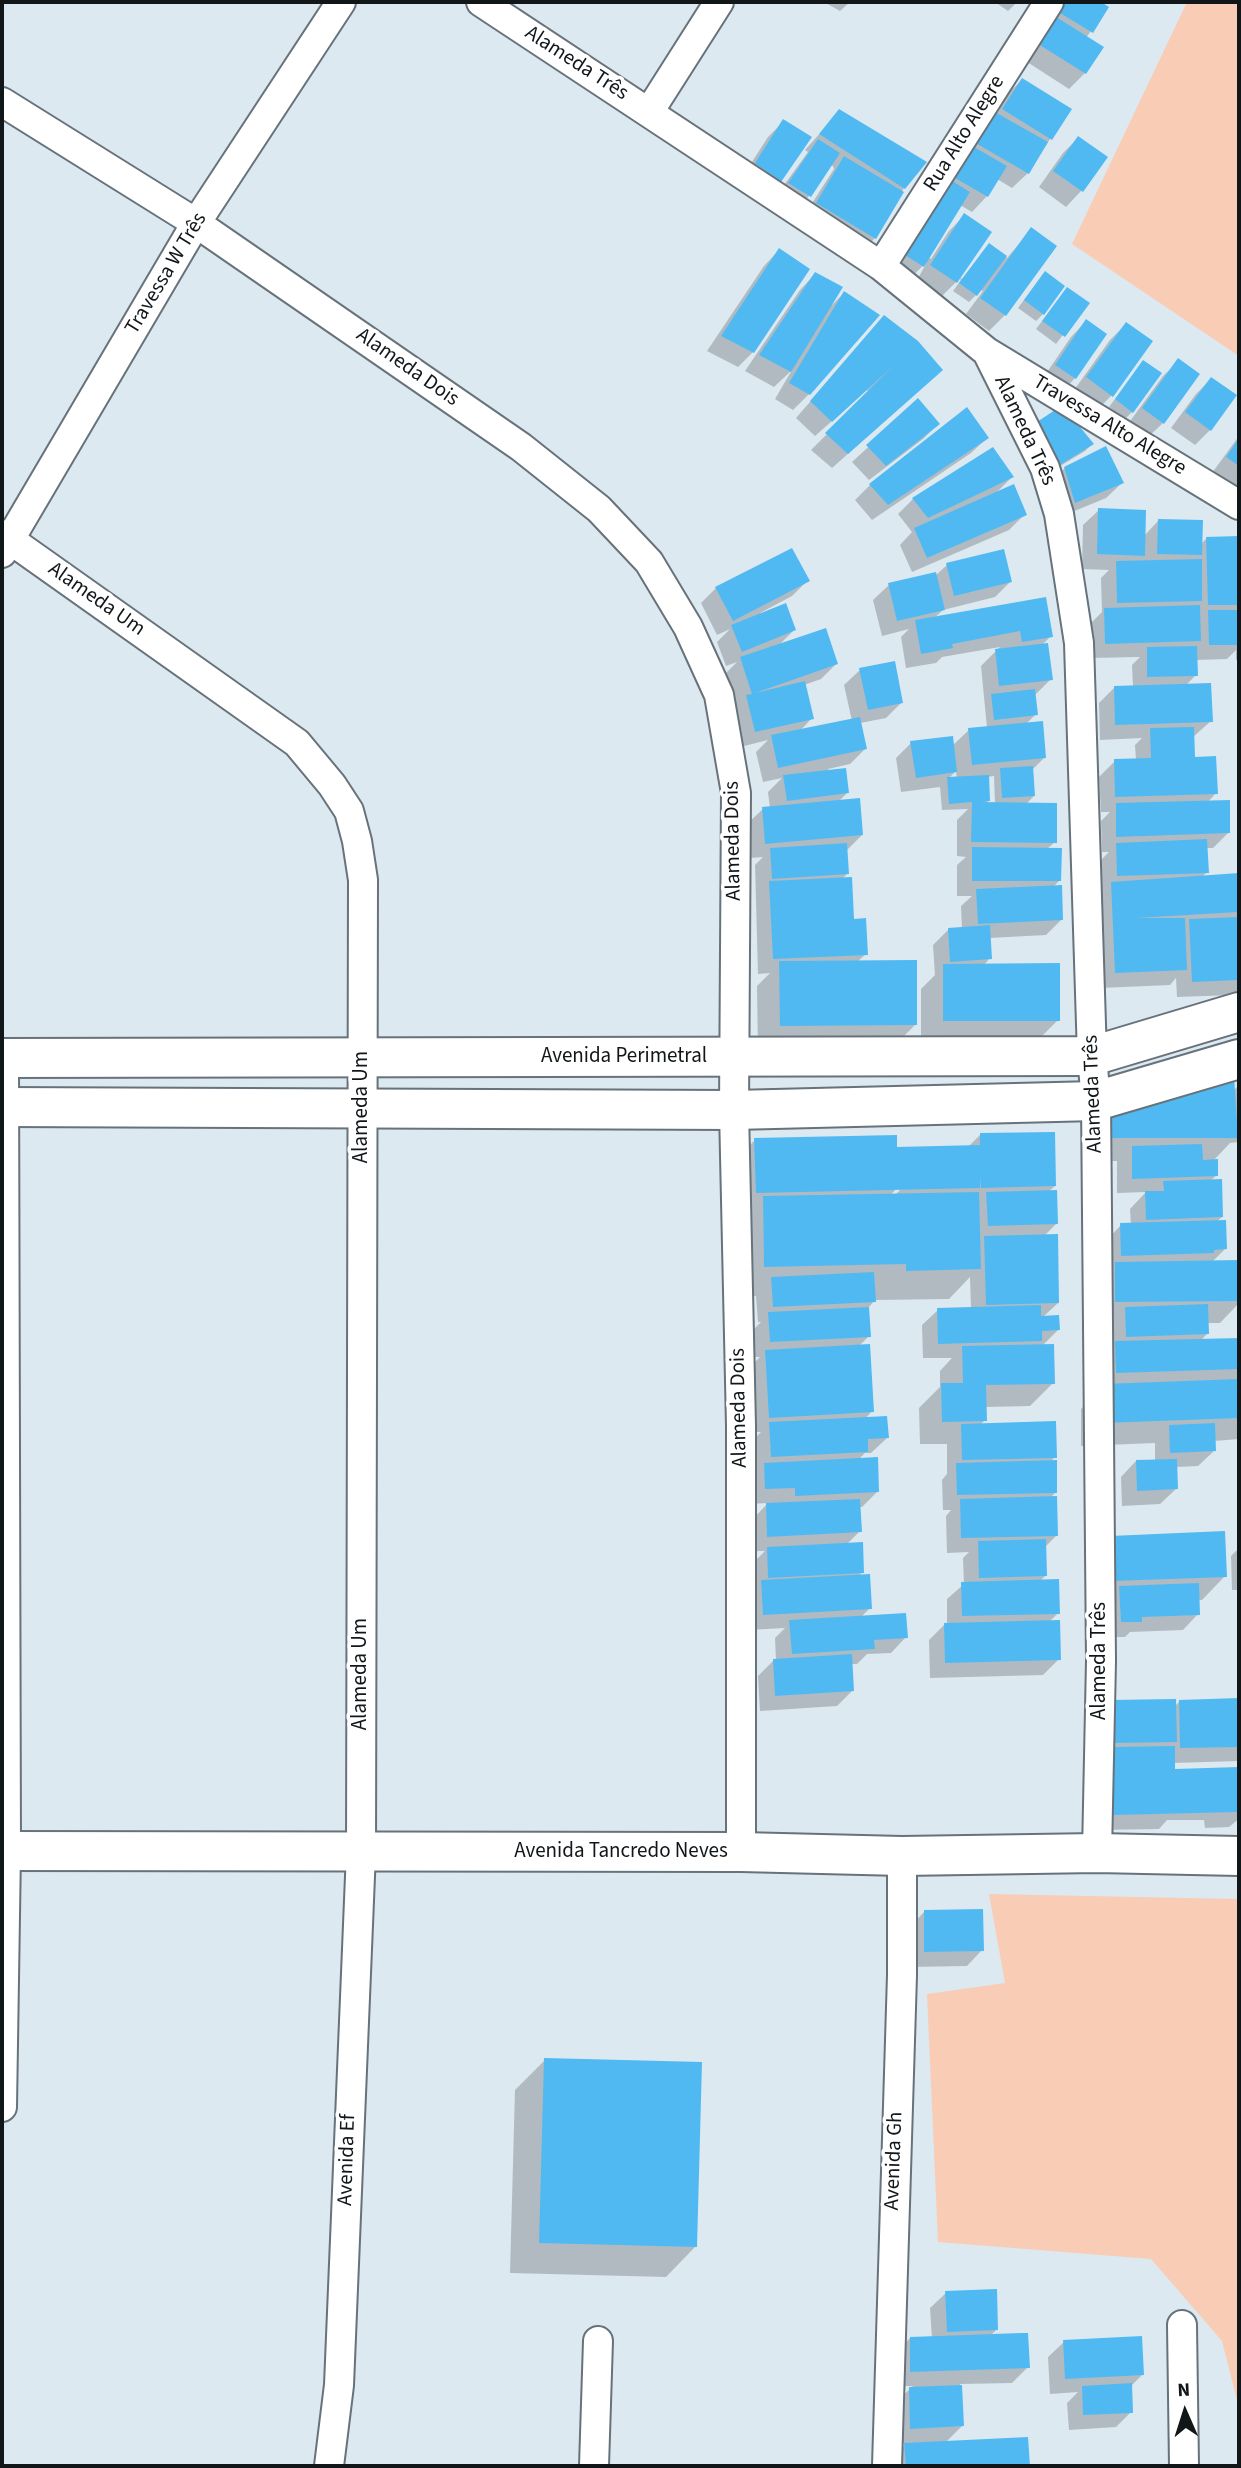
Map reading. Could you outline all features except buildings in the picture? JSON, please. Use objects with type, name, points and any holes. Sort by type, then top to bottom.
[{"type":"street","name":"Travessa W Três","points":[[5,542],[196,223],[341,2]]},
{"type":"street","name":"Alameda Três","points":[[481,2],[881,267]]},
{"type":"street","points":[[649,112],[719,2]]},
{"type":"street","name":"Rua Alto Alegre","points":[[881,267],[1049,2]]},
{"type":"street","name":"Alameda Dois","points":[[2,102],[196,223],[521,447],[599,509],[649,562],[688,627],[719,695],[736,793],[734,1110],[741,1426],[741,1852]]},
{"type":"street","name":"Travessa Alto Alegre","points":[[881,267],[987,352],[1239,505]]},
{"type":"street","name":"Alameda Três","points":[[987,352],[1045,468],[1059,514],[1079,643],[1092,1056],[1096,1101],[1101,1661],[1097,1853]]},
{"type":"street","name":"Alameda Um","points":[[5,542],[297,743],[332,785],[349,811],[363,880],[361,1852]]},
{"type":"street","name":"Avenida Perimetral","points":[[3,1058],[1092,1056],[1239,1012]]},
{"type":"street","points":[[2,2107],[3,1058]]},
{"type":"street","points":[[3,1107],[734,1110],[1096,1101],[1239,1059]]},
{"type":"street","name":"Avenida Tancredo Neves","points":[[4,1851],[741,1852],[902,1856],[1097,1853],[1239,1856]]},
{"type":"street","name":"Avenida Ef","points":[[329,2466],[340,2385],[361,1852]]},
{"type":"street","name":"Avenida Gh","points":[[887,2466],[902,1975],[902,1856]]},
{"type":"street","points":[[1182,2325],[1184,2466]]},
{"type":"street","points":[[594,2466],[598,2341]]},
{"type":"shaded area","points":[[1187,2],[1239,2],[1239,356],[1072,244]]},
{"type":"shaded area","points":[[989,1894],[1239,1899],[1239,2408],[1222,2341],[1151,2259],[938,2242],[927,1994],[1005,1983]]}]
